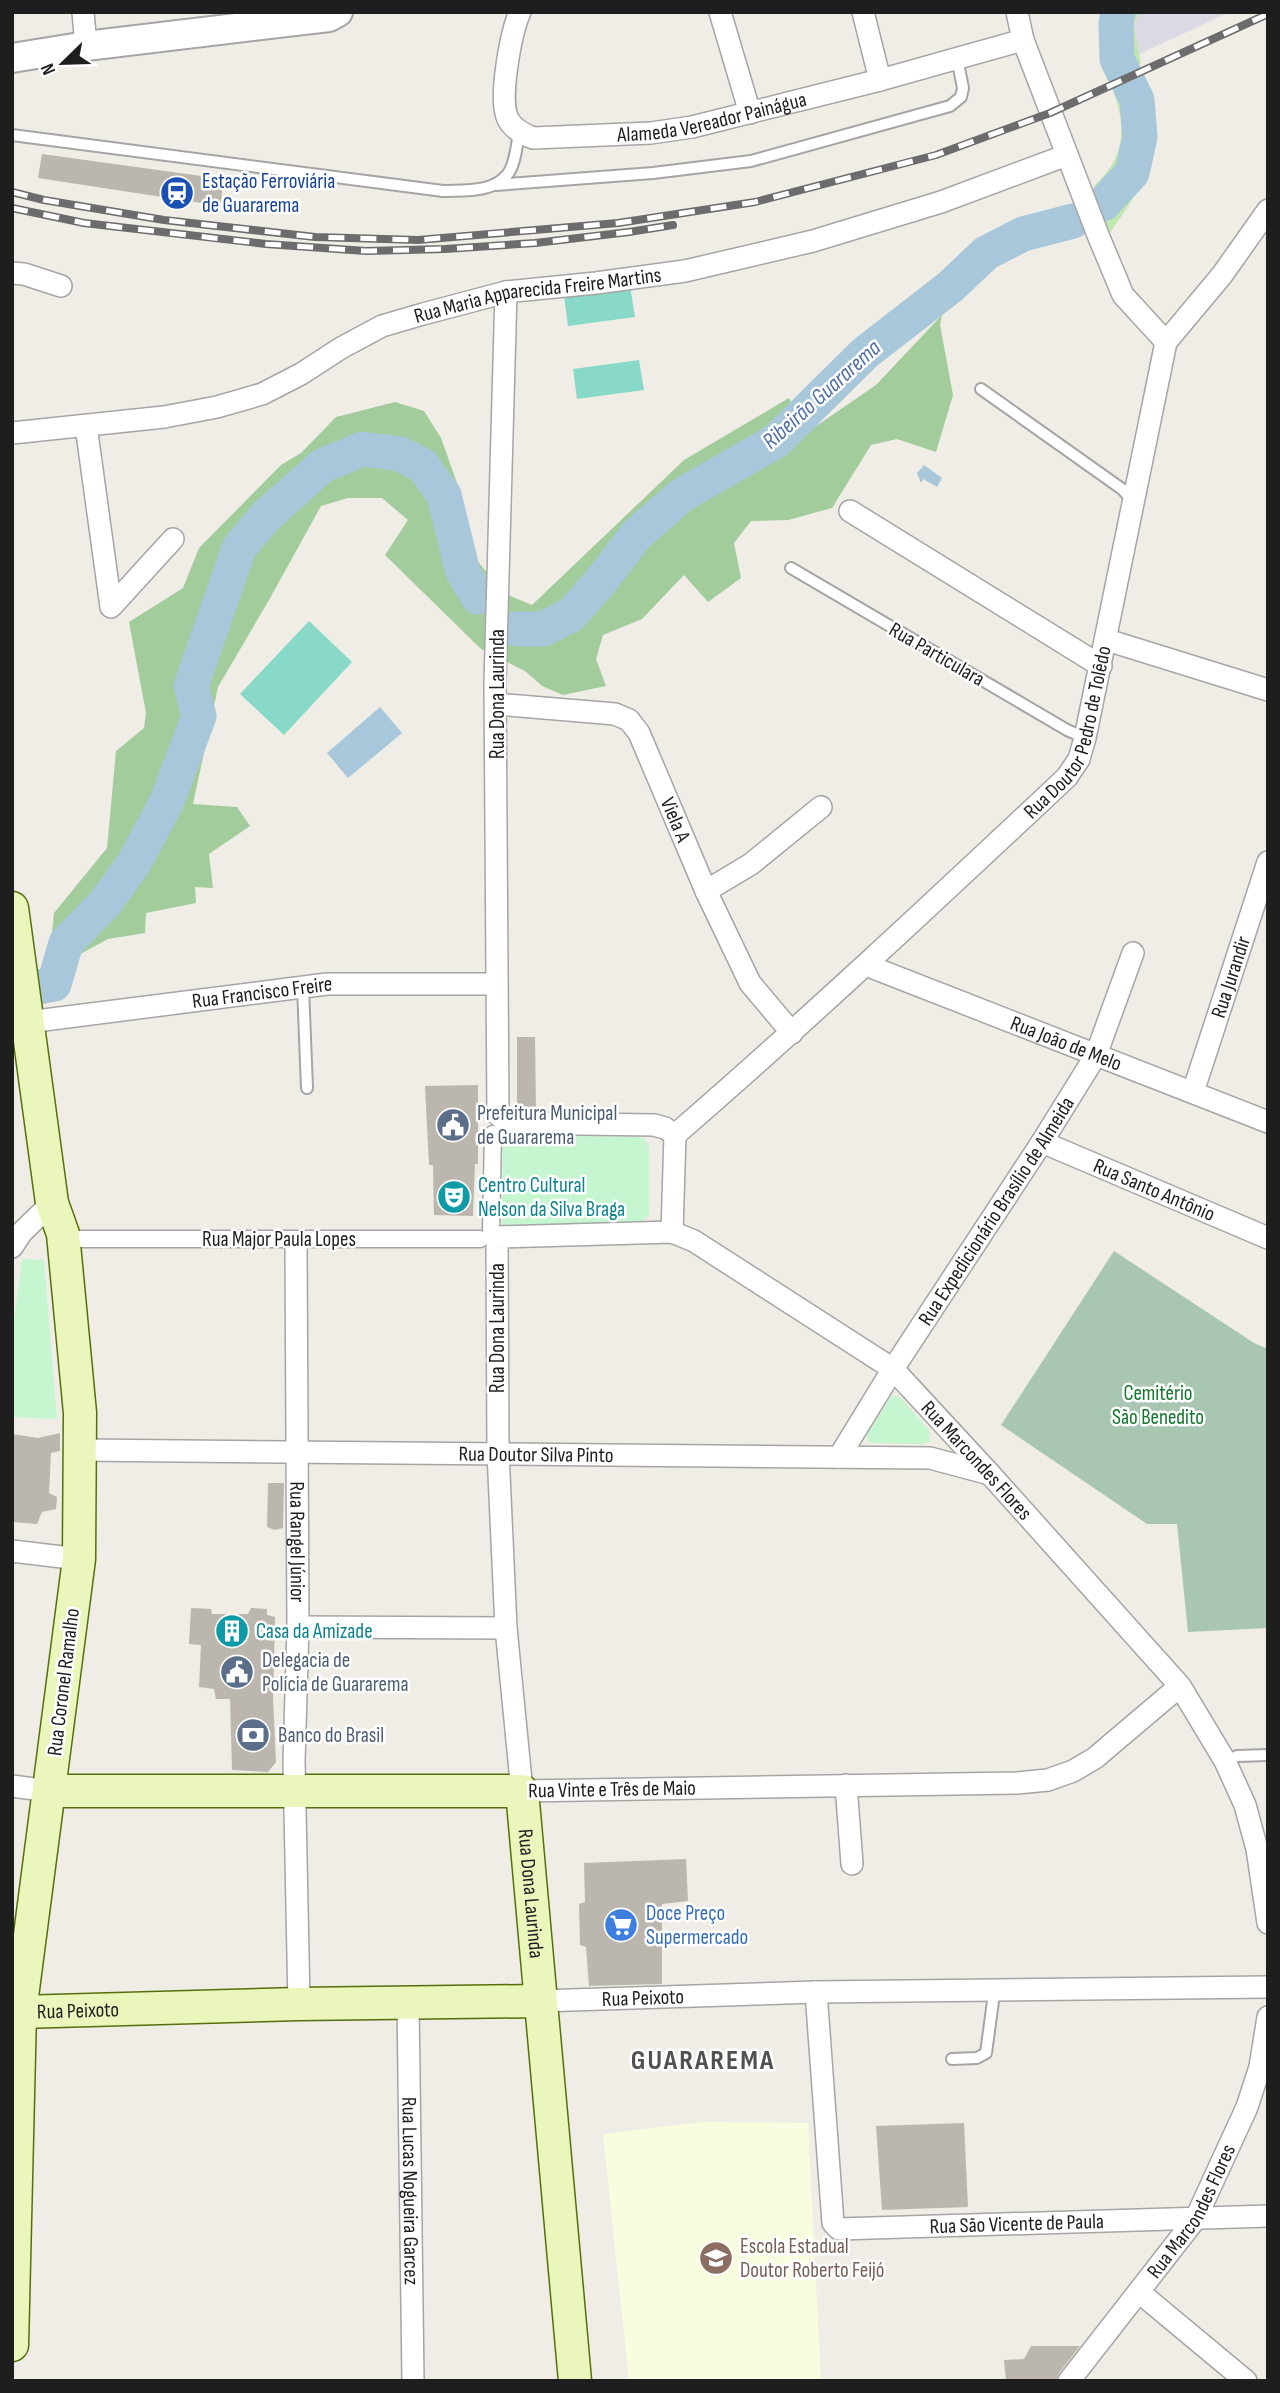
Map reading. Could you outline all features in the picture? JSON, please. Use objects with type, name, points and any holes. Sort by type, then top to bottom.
[{"type":"main road","name":"Rua Coronel Ramalho","points":[[12,911],[52,1203],[63,1234],[81,1450],[79,1559],[20,2012],[12,2345]]},
{"type":"main road","name":"Rua Vinte e Três de Maio","points":[[49,1791],[522,1791]]},
{"type":"main road","name":"Rua Dona Laurinda","points":[[522,1791],[575,2381]]},
{"type":"main road","name":"Rua Peixoto","points":[[20,2012],[540,2001]]},
{"type":"street","points":[[83,12],[86,46]]},
{"type":"street","points":[[12,58],[86,46],[329,17],[338,12]]},
{"type":"street","points":[[519,132],[509,121],[503,106],[515,25],[520,12]]},
{"type":"street","points":[[720,12],[750,113]]},
{"type":"street","points":[[863,12],[880,80]]},
{"type":"street","points":[[1017,12],[1023,40],[1123,295],[1166,342]]},
{"type":"street","name":"Alameda Vereador Painágua","points":[[519,132],[533,138],[651,132],[692,127],[880,80],[1023,40]]},
{"type":"street","name":"Rua Maria Apparecida Freire Martins","points":[[12,433],[204,410],[262,394],[382,326],[506,292],[685,271],[813,241],[941,202],[1067,155]]},
{"type":"street","name":"Rua Doutor Pedro de Tolêdo","points":[[675,1135],[866,965],[1067,777],[1079,759],[1107,640],[1166,342],[1222,275],[1268,210]]},
{"type":"street","points":[[12,273],[24,274],[61,286]]},
{"type":"street","name":"Rua Dona Laurinda","points":[[506,292],[496,704],[498,1115],[508,1123],[653,1125],[665,1128],[675,1135]]},
{"type":"street","points":[[86,426],[111,607],[173,539]]},
{"type":"street","points":[[850,511],[1101,666]]},
{"type":"street","points":[[1107,640],[1268,690]]},
{"type":"street","name":"Viela A","points":[[496,704],[615,714],[629,720],[639,733],[706,891],[750,983],[792,1033]]},
{"type":"street","points":[[706,891],[751,864],[821,807]]},
{"type":"street","name":"Rua Jurandir","points":[[1193,1091],[1268,862]]},
{"type":"street","name":"Rua Expedicionário Brasílio de Almeida","points":[[839,1457],[1096,1055],[1133,953]]},
{"type":"street","name":"Rua João de Melo","points":[[866,965],[1268,1122]]},
{"type":"street","name":"Rua Francisco Freire","points":[[27,1015],[327,984],[497,984]]},
{"type":"street","points":[[489,1235],[493,1134]]},
{"type":"street","points":[[672,1232],[675,1135]]},
{"type":"street","name":"Rua Santo Antônio","points":[[1042,1142],[1268,1238]]},
{"type":"street","points":[[12,1247],[22,1232],[52,1203]]},
{"type":"street","name":"Rua Marcondes Flores","points":[[489,1235],[672,1232],[694,1241],[893,1370],[1180,1686],[1225,1761],[1245,1805],[1257,1849],[1268,1923]]},
{"type":"street","name":"Rua Dona Laurinda","points":[[489,1235],[506,1628],[522,1791]]},
{"type":"street","name":"Rua Major Paula Lopes","points":[[78,1239],[489,1235]]},
{"type":"street","name":"Rua Rangel Júnior","points":[[296,1246],[298,1627],[294,1792],[299,2004]]},
{"type":"street","points":[[930,1458],[944,1447],[947,1428]]},
{"type":"street","name":"Rua Doutor Silva Pinto","points":[[81,1450],[930,1458],[990,1474]]},
{"type":"street","points":[[12,1551],[79,1559]]},
{"type":"street","points":[[298,1627],[506,1628]]},
{"type":"street","name":"Rua Vinte e Três de Maio","points":[[522,1791],[1017,1783],[1048,1780],[1073,1772],[1095,1758],[1180,1686]]},
{"type":"street","name":"Rua Vinte e Três de Maio","points":[[12,1786],[49,1791]]},
{"type":"street","points":[[846,1786],[852,1864]]},
{"type":"street","name":"Rua Peixoto","points":[[540,2001],[816,1992],[1268,1987]]},
{"type":"street","name":"Rua São Vicente de Paula","points":[[816,1992],[832,2223],[839,2229],[1268,2216]]},
{"type":"street","name":"Rua Lucas Nogueira Garcez","points":[[408,2002],[413,2381]]},
{"type":"street","name":"Rua Marcondes Flores","points":[[1069,2381],[1196,2218],[1247,2107],[1260,2067],[1268,2017]]},
{"type":"street","points":[[1139,2292],[1246,2381]]},
{"type":"lane","points":[[12,135],[443,191],[479,189],[495,185],[653,173],[751,161],[950,106],[961,97],[957,58]]},
{"type":"lane","points":[[495,185],[508,174],[519,132]]},
{"type":"lane","points":[[981,388],[1122,489],[1135,502]]},
{"type":"lane","name":"Rua Particulara","points":[[791,569],[1085,738]]},
{"type":"lane","points":[[303,987],[307,1088]]},
{"type":"lane","points":[[1225,1761],[1237,1756],[1268,1755]]},
{"type":"lane","points":[[952,2059],[977,2058],[986,2053],[993,2001],[991,1990]]},
{"type":"shaded area","points":[[1139,12],[1230,12],[1139,54],[1134,25]]},
{"type":"shaded area","points":[[630,286],[635,317],[568,326],[564,296]]},
{"type":"shaded area","points":[[639,360],[644,390],[577,399],[573,369]]},
{"type":"shaded area","points":[[924,465],[942,478],[937,487],[923,479],[921,483],[917,473]]},
{"type":"shaded area","points":[[309,621],[352,662],[284,735],[240,694]]},
{"type":"shaded area","points":[[380,707],[402,733],[348,778],[327,753]]},
{"type":"shaded area","name":"Escola Estadual Doutor Roberto Feijó","points":[[704,2122],[808,2123],[821,2381],[629,2381],[603,2134]]},
{"type":"green space","points":[[1110,12],[1139,12],[1134,25],[1141,63],[1109,78],[1105,35]]},
{"type":"green space","points":[[1145,79],[1152,125],[1149,161],[1135,195],[1109,234],[1094,186],[1112,165],[1120,143],[1121,119],[1114,93]]},
{"type":"green space","points":[[942,315],[940,325],[953,395],[936,452],[897,439],[871,445],[832,508],[788,520],[751,521],[734,543],[741,578],[708,602],[684,575],[642,619],[603,635],[596,659],[606,686],[563,695],[542,686],[525,671],[481,649],[385,555],[408,520],[382,498],[348,498],[321,506],[218,687],[193,804],[237,807],[250,826],[209,854],[213,888],[195,887],[196,903],[146,913],[145,933],[108,939],[73,958],[63,935],[52,933],[54,913],[107,848],[116,751],[144,728],[146,713],[129,622],[183,588],[199,548],[281,465],[301,453],[336,417],[395,402],[424,411],[441,438],[457,483],[472,554],[503,593],[532,605],[684,460],[789,398],[806,433],[876,385]]},
{"type":"green space","points":[[503,1135],[645,1139],[649,1147],[649,1215],[641,1222],[502,1229]]},
{"type":"green space","name":"Cemitério São Benedito","points":[[1114,1251],[1254,1343],[1268,1349],[1268,1628],[1188,1632],[1177,1524],[1147,1524],[1001,1425]]},
{"type":"green space","points":[[22,1259],[44,1260],[57,1419],[12,1417],[12,1334]]},
{"type":"green space","points":[[892,1395],[900,1397],[929,1430],[930,1441],[923,1444],[870,1443],[867,1434]]},
{"type":"building","name":"Estação Ferroviária de Guararema","points":[[42,154],[223,179],[221,206],[38,178]]},
{"type":"building","points":[[517,1037],[535,1037],[536,1110],[517,1108]]},
{"type":"building","name":"Prefeitura Municipal de Guararema","points":[[478,1085],[478,1164],[475,1164],[473,1216],[434,1215],[433,1165],[429,1165],[425,1086]]},
{"type":"building","points":[[60,1433],[60,1451],[51,1453],[49,1493],[57,1497],[56,1509],[42,1512],[37,1524],[12,1522],[12,1434],[38,1438]]},
{"type":"building","points":[[268,1483],[284,1483],[283,1528],[275,1530],[267,1527]]},
{"type":"building","points":[[191,1608],[211,1609],[212,1614],[248,1614],[251,1608],[267,1609],[267,1615],[275,1617],[273,1699],[276,1762],[268,1772],[232,1770],[230,1699],[216,1699],[214,1689],[199,1687],[201,1645],[189,1644]]},
{"type":"building","name":"Doce Preço Supermercado","points":[[686,1859],[688,1901],[662,1904],[662,1984],[589,1986],[586,1947],[580,1945],[579,1904],[585,1902],[584,1863]]},
{"type":"building","points":[[964,2123],[968,2207],[882,2210],[876,2126]]},
{"type":"building","points":[[1031,2346],[1080,2346],[1056,2381],[1006,2381],[1004,2360],[1024,2359]]},
{"type":"waterway","name":"Ribeirão Guararema","points":[[1103,204],[1132,173],[1140,137],[1137,100],[1117,59],[1118,12]]},
{"type":"waterway","name":"Ribeirão Guararema","points":[[517,629],[543,629],[571,615],[636,535],[682,495],[776,441],[865,353],[950,287],[986,253],[1023,234],[1073,221]]},
{"type":"waterway","name":"Ribeirão Guararema","points":[[12,992],[54,984],[66,943],[106,902],[134,863],[167,801],[199,716],[191,686],[239,548],[266,516],[322,466],[362,449],[400,454],[422,465],[444,495],[463,572],[478,597]]},
{"type":"railway","points":[[12,192],[164,220],[315,237],[418,240],[618,223],[755,202],[936,155],[1050,113],[1268,14]]},
{"type":"railway","points":[[12,208],[84,223],[266,244],[366,251],[535,243],[673,225]]},
{"type":"place","name":"Estação Ferroviária de Guararema","points":[[177,193]]},
{"type":"place","name":"Prefeitura Municipal de Guararema","points":[[453,1125]]},
{"type":"place","name":"Centro Cultural Nelson da Silva Braga","points":[[454,1197]]},
{"type":"place","name":"Casa da Amizade","points":[[232,1631]]},
{"type":"place","name":"Delegacia de Polícia de Guararema","points":[[237,1672]]},
{"type":"place","name":"Banco do Brasil","points":[[253,1735]]},
{"type":"place","name":"Doce Preço Supermercado","points":[[621,1925]]},
{"type":"place","name":"Escola Estadual Doutor Roberto Feijó","points":[[716,2258]]},
{"type":"district","name":"GUARAREMA","points":[[703,2059]]}]
